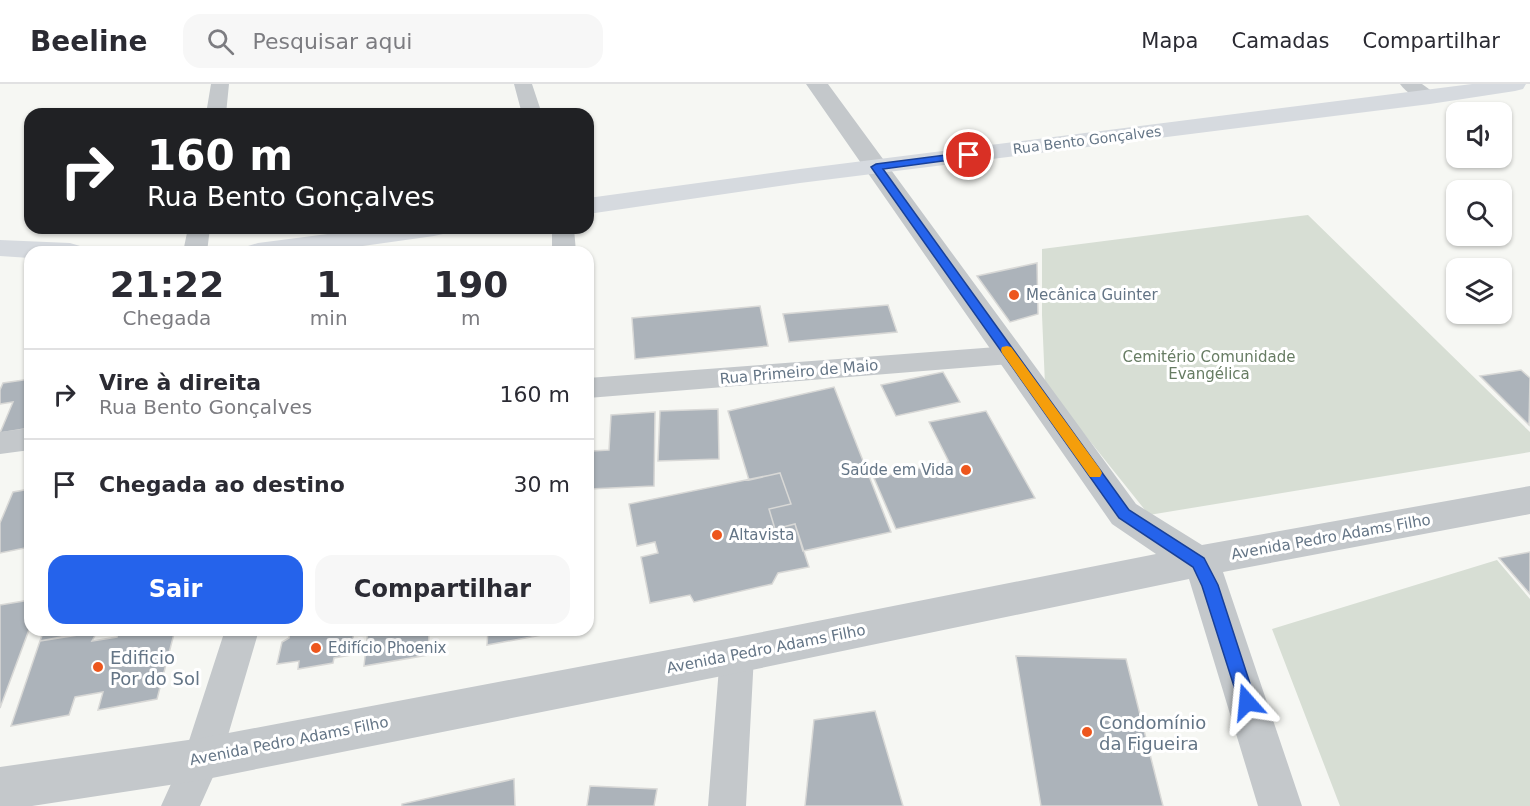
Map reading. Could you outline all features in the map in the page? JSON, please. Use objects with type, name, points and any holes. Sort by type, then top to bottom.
[{"type":"main road","name":"Rua Bento Gonçalves","points":[[594,205],[1515,84]]},
{"type":"main road","points":[[302,246],[390,234]]},
{"type":"main road","points":[[0,248],[24,249]]},
{"type":"street","points":[[217,108],[220,84]]},
{"type":"street","points":[[523,84],[530,108]]},
{"type":"street","points":[[817,84],[1124,514],[1199,562],[1210,585],[1280,806]]},
{"type":"street","points":[[1409,84],[1430,97]]},
{"type":"street","name":"Rua Primeiro de Maio","points":[[594,388],[1010,355]]},
{"type":"street","points":[[0,443],[24,440]]},
{"type":"street","name":"Avenida Pedro Adams Filho","points":[[0,789],[202,759],[1199,562],[1530,500]]},
{"type":"street","points":[[180,806],[202,759],[240,636]]},
{"type":"street","points":[[727,806],[736,655]]},
{"type":"green space","name":"Cemitério Comunidade Evangélica","points":[[1308,215],[1530,432],[1530,452],[1149,515],[1045,385],[1042,249]]},
{"type":"green space","points":[[1497,560],[1530,599],[1530,806],[1340,806],[1272,629]]},
{"type":"building","name":"Mecânica Guinter","points":[[1037,263],[1038,314],[1010,322],[977,276]]},
{"type":"building","points":[[888,305],[897,332],[789,342],[783,314]]},
{"type":"building","points":[[760,306],[768,346],[635,359],[632,318]]},
{"type":"building","points":[[1521,370],[1530,378],[1529,425],[1480,376]]},
{"type":"building","points":[[943,372],[960,402],[896,416],[881,385]]},
{"type":"building","points":[[24,380],[24,429],[0,433],[13,402],[0,404],[0,390],[3,383]]},
{"type":"building","points":[[834,387],[891,532],[803,551],[795,524],[775,529],[769,509],[791,504],[780,473],[749,480],[728,411]]},
{"type":"building","points":[[718,409],[719,459],[658,461],[660,411]]},
{"type":"building","name":"Saúde em Vida","points":[[986,411],[1035,498],[896,529],[874,478],[949,462],[929,422]]},
{"type":"building","points":[[655,412],[654,486],[594,489],[594,451],[609,450],[611,415]]},
{"type":"building","name":"Altavista","points":[[780,473],[791,504],[769,509],[775,529],[795,524],[809,567],[778,573],[772,584],[694,602],[690,595],[650,603],[641,557],[658,553],[655,542],[637,546],[629,504]]},
{"type":"building","points":[[24,490],[24,548],[0,553],[0,523],[13,492]]},
{"type":"building","points":[[1530,552],[1530,594],[1499,558]]},
{"type":"building","points":[[24,601],[24,636],[27,636],[0,708],[0,605]]},
{"type":"building","points":[[42,636],[66,636],[40,641]]},
{"type":"building","name":"Edificio Por do Sol","points":[[72,636],[95,636],[92,641],[117,637],[173,636],[157,699],[98,710],[103,692],[75,697],[69,715],[11,726],[40,641]]},
{"type":"building","name":"Edifício Phoenix","points":[[289,636],[353,636],[351,655],[334,658],[333,663],[298,669],[299,661],[277,664],[282,642]]},
{"type":"building","points":[[367,636],[429,636],[428,655],[364,666]]},
{"type":"building","points":[[488,636],[536,636],[487,645]]},
{"type":"building","name":"Condomínio da Figueira","points":[[1016,656],[1126,659],[1163,806],[1041,806]]},
{"type":"building","points":[[875,711],[903,806],[805,806],[814,720]]},
{"type":"building","points":[[514,779],[515,806],[402,806],[402,804]]},
{"type":"building","points":[[590,786],[657,789],[654,806],[587,806]]},
{"type":"slow traffic","points":[[1007,350],[1095,473]]},
{"type":"place","name":"Mecânica Guinter","points":[[1014,295]]},
{"type":"place","name":"Saúde em Vida","points":[[966,470]]},
{"type":"place","name":"Altavista","points":[[717,535]]},
{"type":"place","name":"Edifício Phoenix","points":[[316,648]]},
{"type":"place","name":"Edificio Por do Sol","points":[[98,667]]},
{"type":"place","name":"Condomínio da Figueira","points":[[1087,732]]},
{"type":"route","points":[[969,155],[876,167],[1124,514],[1199,562],[1210,585],[1247,702]]}]
